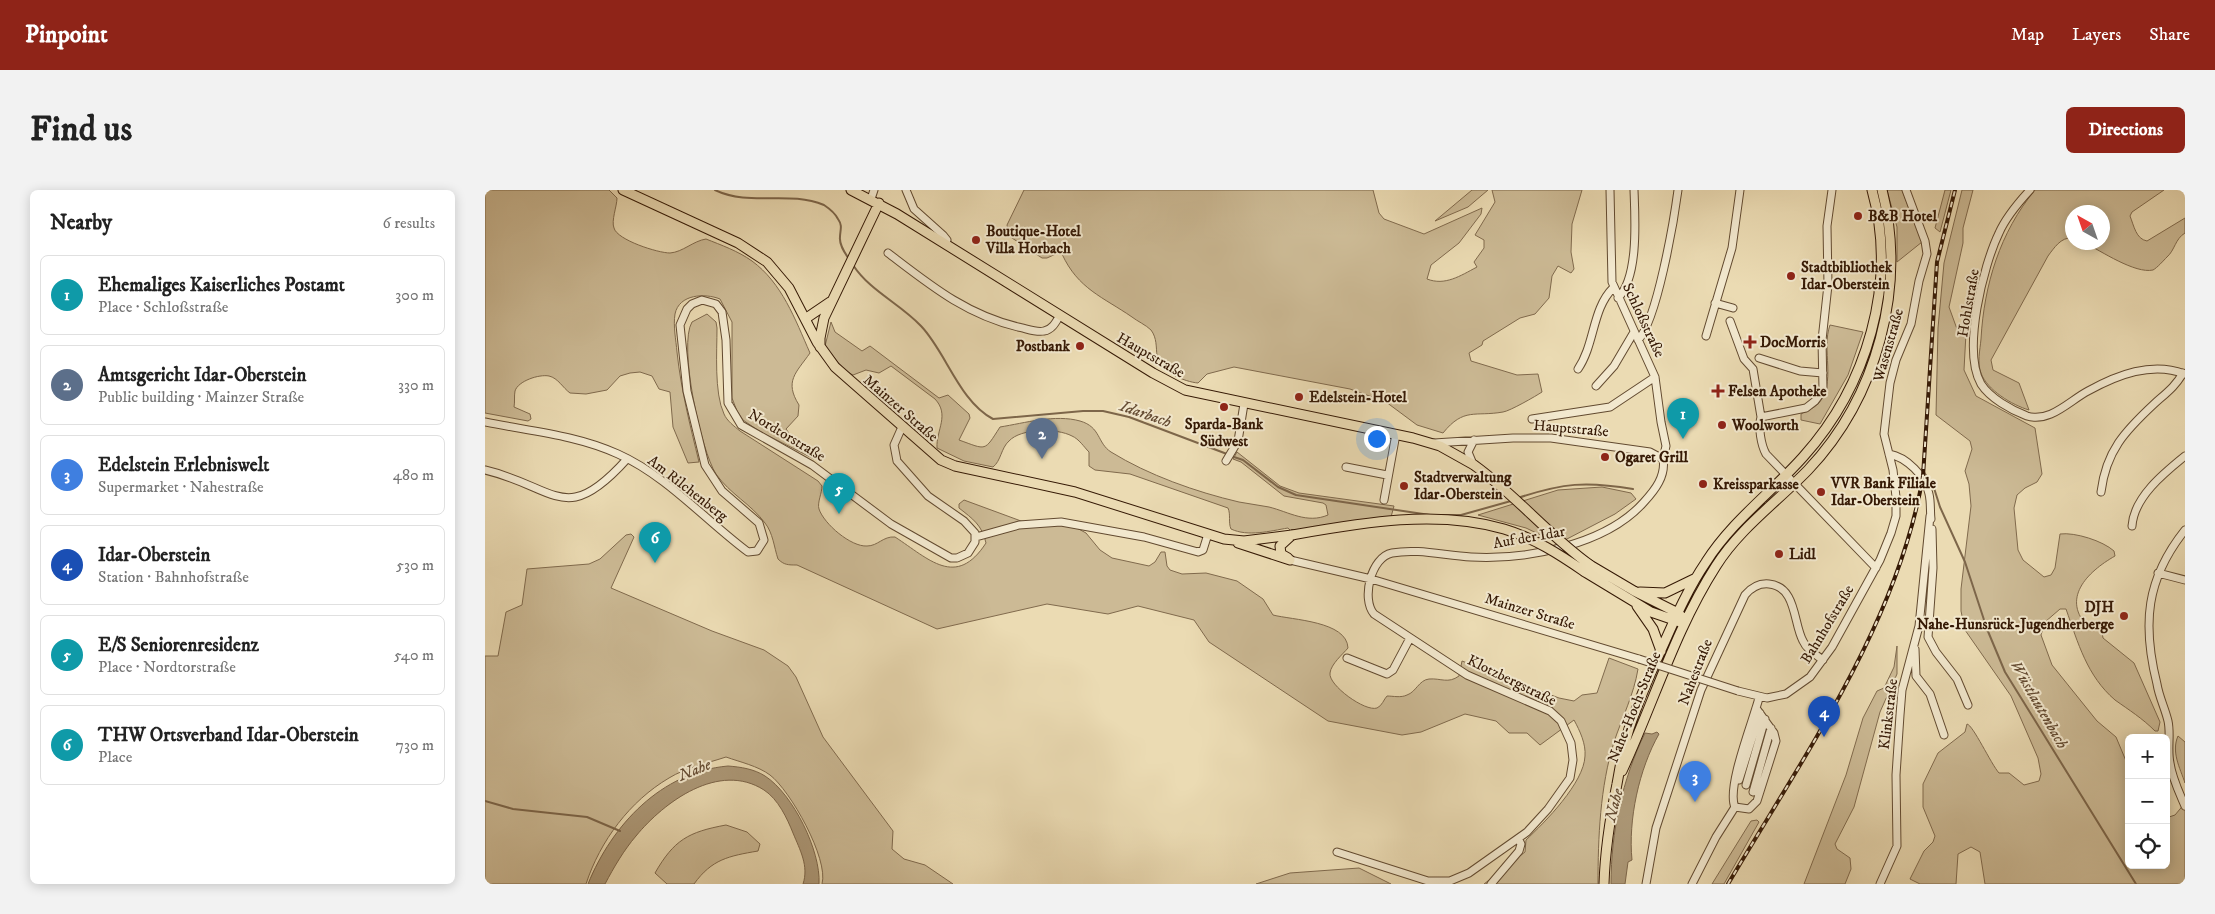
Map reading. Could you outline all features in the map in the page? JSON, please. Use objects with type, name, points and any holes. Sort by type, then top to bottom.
[{"type":"main road","name":"Mainzer Straße","points":[[623,190],[755,252],[781,276],[820,348],[835,368],[937,457],[949,464],[1075,492],[1231,540]]},
{"type":"main road","name":"Hauptstraße","points":[[851,190],[875,197],[945,244],[1178,387],[1194,393],[1244,404],[1397,434],[1433,443]]},
{"type":"main road","name":"Nahe-Hoch-Straße","points":[[1617,783],[1631,721],[1676,617],[1696,578],[1726,534],[1785,476],[1814,444],[1834,416],[1856,374],[1868,344],[1878,299],[1881,262],[1879,227],[1872,190]]},
{"type":"main road","name":"Nahe-Hoch-Straße","points":[[1617,783],[1685,622],[1725,554],[1817,460],[1843,424],[1861,392],[1878,346],[1887,304],[1890,267],[1889,226],[1882,190]]},
{"type":"main road","points":[[820,348],[819,338],[824,318],[867,227],[875,197]]},
{"type":"main road","points":[[805,319],[823,308],[833,298]]},
{"type":"main road","points":[[805,319],[814,323],[824,318]]},
{"type":"main road","points":[[1433,443],[1474,465],[1501,486],[1587,568],[1633,602],[1650,624],[1661,651]]},
{"type":"main road","points":[[1231,540],[1244,541],[1391,521],[1469,522],[1500,528],[1527,538],[1634,591],[1685,622]]},
{"type":"main road","points":[[1290,560],[1280,550],[1283,541],[1292,535]]},
{"type":"main road","points":[[1231,540],[1290,560]]},
{"type":"main road","points":[[1634,591],[1665,593],[1696,578]]},
{"type":"main road","points":[[1633,602],[1676,617]]},
{"type":"main road","points":[[1604,884],[1608,825],[1617,783]]},
{"type":"street","points":[[906,190],[914,210],[943,235],[947,240],[945,244]]},
{"type":"street","name":"Schloßstraße","points":[[1610,190],[1613,288],[1655,377],[1666,446],[1663,459]]},
{"type":"street","points":[[1618,298],[1627,285],[1635,240],[1635,190]]},
{"type":"street","points":[[1638,340],[1646,331],[1654,302],[1678,190]]},
{"type":"street","points":[[1706,336],[1733,241],[1740,190]]},
{"type":"street","points":[[1761,417],[1801,410],[1811,405],[1823,390],[1822,340],[1828,285],[1827,226],[1832,190]]},
{"type":"street","name":"Wasenstraße","points":[[1875,568],[1891,533],[1896,516],[1894,481],[1885,437],[1892,371],[1911,324],[1919,281],[1927,254],[1925,241],[1906,190]]},
{"type":"street","name":"Hohlstraße","points":[[2030,190],[2011,212],[1998,234],[1981,294],[1975,328],[1974,356],[1978,376],[1987,391],[2017,411],[2040,417],[2053,413],[2101,384],[2128,374],[2161,368],[2184,374]]},
{"type":"street","points":[[888,253],[946,297],[967,309],[996,320],[1042,332],[1050,328],[1060,315]]},
{"type":"street","points":[[1578,369],[1592,337],[1602,304],[1613,288]]},
{"type":"street","name":"Nordtorstraße","points":[[755,552],[764,543],[763,529],[722,491],[705,465],[687,391],[680,325],[687,309],[692,304],[702,300],[716,304],[722,312],[726,340],[728,403],[741,425],[805,460],[891,524],[951,558],[957,558],[968,553],[976,537]]},
{"type":"street","points":[[1715,302],[1733,308]]},
{"type":"street","points":[[1730,321],[1742,354],[1753,369],[1761,417],[1760,423],[1764,451],[1793,485],[1875,568]]},
{"type":"street","points":[[1596,386],[1614,366],[1634,332]]},
{"type":"street","points":[[1759,358],[1800,371],[1823,373]]},
{"type":"street","points":[[2101,492],[2105,465],[2113,448],[2184,374]]},
{"type":"street","points":[[1532,419],[1607,408],[1655,377]]},
{"type":"street","points":[[1227,460],[1238,442],[1244,404]]},
{"type":"street","name":"Am Rilchenberg","points":[[485,422],[603,447],[627,459],[662,481],[748,552],[755,552]]},
{"type":"street","points":[[902,427],[894,445],[897,461],[928,496],[964,521],[972,528],[976,537],[1019,525],[1061,522],[1144,537],[1198,552],[1203,550],[1208,534]]},
{"type":"street","points":[[1384,500],[1387,475],[1397,434]]},
{"type":"street","name":"Hauptstraße","points":[[1433,443],[1513,438],[1561,439],[1650,452],[1663,459]]},
{"type":"street","points":[[1474,440],[1468,452],[1474,465]]},
{"type":"street","points":[[1889,454],[1907,460],[1927,487],[1929,493],[1933,568],[1928,637],[1936,652],[1957,679],[1967,705]]},
{"type":"street","points":[[2132,526],[2134,516],[2143,499],[2165,473],[2185,456]]},
{"type":"street","points":[[485,470],[521,480],[559,498],[570,499],[582,497],[593,491],[627,459]]},
{"type":"street","name":"Auf der Idar","points":[[1371,579],[1376,565],[1389,554],[1405,552],[1471,557],[1514,556],[1563,546],[1605,531],[1629,516],[1651,494],[1662,475],[1663,459]]},
{"type":"street","points":[[1346,467],[1387,475]]},
{"type":"street","name":"Klinkstraße","points":[[1881,884],[1897,846],[1896,775],[1902,690],[1914,647],[1924,591],[1930,516]]},
{"type":"street","points":[[2185,530],[2168,553],[2158,573],[2150,599],[2149,644],[2156,683],[2168,721],[2170,762],[2185,806]]},
{"type":"street","name":"Mainzer Straße","points":[[1290,560],[1371,579],[1639,659],[1759,698]]},
{"type":"street","name":"Bahnhofstraße","points":[[1759,698],[1778,696],[1795,690],[1815,672],[1875,568]]},
{"type":"street","points":[[2158,573],[2185,580]]},
{"type":"street","name":"Klotzbergstraße","points":[[1337,852],[1419,878],[1441,882],[1459,878],[1469,874],[1519,840],[1535,824],[1570,778],[1572,770],[1572,750],[1566,729],[1550,711],[1467,675],[1371,611],[1368,595],[1371,579]]},
{"type":"street","name":"Nahestraße","points":[[1646,884],[1656,828],[1698,699],[1713,660],[1745,594],[1755,586],[1767,583],[1783,591],[1790,601],[1803,643],[1823,660]]},
{"type":"street","points":[[1347,658],[1387,674],[1393,670],[1410,638]]},
{"type":"street","points":[[1914,647],[1917,654],[1916,676],[1930,694],[1944,735]]},
{"type":"street","points":[[1740,780],[1758,710],[1759,698]]},
{"type":"street","points":[[1735,806],[1749,810],[1757,801],[1776,741],[1771,728],[1758,710]]},
{"type":"street","points":[[1692,884],[1716,837],[1735,806],[1733,801],[1740,780],[1765,719]]},
{"type":"street","points":[[1753,792],[1771,728]]},
{"type":"street","points":[[1740,780],[1753,792],[1757,801]]},
{"type":"street","points":[[1491,884],[1519,851],[1521,844],[1519,840]]},
{"type":"shaded area","points":[[485,190],[609,190],[617,198],[613,221],[614,228],[617,233],[630,241],[657,251],[670,253],[706,239],[735,251],[752,261],[772,280],[787,302],[810,353],[796,372],[792,383],[792,390],[799,405],[798,416],[786,429],[812,454],[814,459],[759,431],[743,420],[737,411],[732,398],[732,322],[720,299],[707,296],[693,297],[682,302],[677,307],[674,319],[681,380],[699,462],[688,463],[673,427],[670,392],[659,389],[652,376],[640,372],[620,376],[607,390],[586,394],[570,393],[558,381],[549,376],[535,377],[524,381],[515,391],[514,407],[530,414],[531,419],[528,421],[485,413]]},
{"type":"shaded area","points":[[1024,190],[1373,190],[1379,213],[1384,219],[1424,234],[1482,208],[1481,214],[1459,243],[1431,265],[1427,279],[1446,281],[1477,267],[1474,262],[1484,248],[1484,240],[1475,235],[1495,202],[1492,190],[1582,190],[1572,224],[1571,252],[1574,269],[1571,273],[1558,266],[1552,276],[1549,298],[1535,314],[1520,318],[1483,341],[1482,345],[1469,353],[1471,361],[1517,375],[1538,374],[1542,392],[1503,412],[1464,416],[1457,419],[1443,433],[1417,425],[1386,402],[1350,389],[1234,367],[1207,374],[1198,383],[1173,375],[1159,361],[1155,339],[1151,330],[1092,291],[1076,276],[1062,254],[1058,253],[1042,258],[1009,236],[1007,225]]},
{"type":"shaded area","points":[[1472,190],[1488,190],[1468,207],[1435,221]]},
{"type":"shaded area","points":[[1887,190],[1902,190],[1922,242],[1897,262],[1897,227]]},
{"type":"shaded area","points":[[1945,190],[1951,190],[1940,232],[1935,228]]},
{"type":"shaded area","points":[[1962,190],[1973,190],[1963,228],[1963,243],[1949,307],[1957,329],[1966,333],[1964,370],[1976,396],[2035,428],[2042,474],[2037,482],[2025,488],[2017,495],[2014,508],[2018,550],[2023,560],[2044,577],[2051,575],[2055,568],[2060,534],[2073,534],[2089,538],[2114,551],[2115,556],[2095,570],[2081,587],[2077,597],[2077,607],[2089,628],[2096,625],[2101,627],[2103,638],[2134,663],[2160,722],[2158,731],[2155,731],[2105,691],[2090,670],[2066,609],[2060,609],[2045,622],[2041,635],[2052,665],[2097,721],[2116,737],[2125,758],[2125,869],[2170,869],[2170,817],[2175,815],[2185,803],[2185,884],[1985,884],[1980,852],[1971,847],[1958,854],[1956,884],[1920,884],[1910,879],[1924,851],[1933,842],[1935,836],[1923,807],[1923,784],[1938,753],[1965,732],[1967,724],[1999,773],[2009,773],[2024,785],[2039,781],[2041,774],[2038,758],[2011,696],[1965,630],[1961,611],[1961,589],[1971,506],[1969,484],[1965,471],[1972,449],[1970,441],[1936,415],[1938,328],[1944,263]]},
{"type":"shaded area","points":[[2035,190],[2164,190],[2132,212],[2130,216],[2140,238],[2147,241],[2185,218],[2185,233],[2179,238],[2170,254],[2153,270],[2146,270],[2137,269],[2098,250],[2110,250],[2110,205],[2065,205],[2065,239],[2048,256],[1991,360],[1993,370],[2019,383],[2029,410],[2008,401],[1994,391],[1981,373],[1979,361],[1983,319],[1990,279],[2003,241],[2023,206]]},
{"type":"shaded area","points":[[707,314],[716,322],[717,384],[725,417],[740,431],[818,481],[822,486],[819,509],[822,515],[832,528],[853,543],[871,546],[887,538],[895,537],[919,554],[942,566],[964,565],[975,557],[986,543],[973,519],[959,508],[959,504],[964,500],[1021,521],[1075,527],[1086,533],[1100,550],[1112,558],[1149,566],[1155,562],[1161,552],[1165,552],[1167,566],[1170,570],[1182,574],[1206,573],[1237,581],[1263,599],[1273,615],[1317,623],[1339,632],[1345,639],[1348,648],[1333,666],[1330,673],[1331,678],[1348,697],[1371,708],[1379,707],[1387,696],[1402,696],[1410,693],[1426,680],[1451,680],[1459,676],[1462,661],[1559,698],[1574,701],[1582,695],[1597,693],[1609,658],[1638,669],[1631,697],[1609,759],[1599,831],[1598,884],[1484,884],[1525,852],[1526,840],[1562,801],[1578,778],[1583,767],[1585,747],[1574,720],[1540,745],[1527,733],[1509,733],[1496,721],[1465,714],[1421,732],[1402,735],[1328,721],[1209,642],[1194,620],[1138,606],[1108,614],[1047,604],[937,629],[797,565],[789,565],[782,562],[778,559],[768,527],[716,474],[704,444],[689,374],[688,334],[692,322]]},
{"type":"shaded area","points":[[831,322],[835,332],[862,351],[870,346],[939,398],[948,395],[969,414],[970,418],[959,440],[984,447],[991,441],[1000,427],[1040,420],[1070,419],[1080,421],[1092,427],[1103,444],[1111,452],[1125,460],[1173,482],[1206,493],[1239,502],[1269,507],[1305,518],[1328,515],[1326,505],[1323,503],[1284,496],[1241,462],[1233,459],[1237,452],[1280,486],[1299,493],[1394,506],[1391,517],[1291,531],[1288,528],[1259,533],[1245,533],[1231,529],[1228,508],[1130,474],[1095,470],[1089,466],[1089,452],[1079,441],[1065,433],[1058,432],[1030,432],[1015,437],[1006,444],[993,467],[964,461],[937,448],[942,417],[939,405],[935,399],[891,366],[879,373],[866,370],[853,375],[845,371],[825,346]]},
{"type":"shaded area","points":[[1830,325],[1863,332],[1848,375],[1820,424],[1801,420],[1801,414],[1818,404],[1824,396],[1828,376],[1827,345]]},
{"type":"shaded area","points":[[1602,487],[1631,493],[1636,499],[1615,514],[1565,540],[1549,539],[1526,528],[1478,515],[1558,490]]},
{"type":"shaded area","points":[[631,534],[634,537],[611,588],[712,631],[764,650],[788,666],[796,677],[823,737],[893,831],[892,849],[904,859],[925,865],[953,884],[822,884],[823,873],[814,842],[788,795],[770,775],[726,757],[675,774],[642,798],[629,810],[608,838],[599,853],[586,884],[485,884],[485,656],[498,656],[506,612],[522,605],[527,569],[589,564],[600,559],[626,535]]},
{"type":"shaded area","points":[[1897,646],[1897,674],[1880,712],[1854,807],[1835,844],[1837,849],[1850,858],[1851,869],[1845,884],[1804,884],[1846,775],[1863,718],[1877,691],[1884,688],[1894,667]]},
{"type":"shaded area","points":[[1657,732],[1659,734],[1646,763],[1637,795],[1632,828],[1632,860],[1628,862],[1625,884],[1611,884],[1613,845],[1624,788],[1645,733],[1652,734]]},
{"type":"shaded area","points":[[2178,736],[2185,742],[2185,783],[2175,748]]},
{"type":"shaded area","points":[[728,766],[747,769],[765,776],[786,796],[795,809],[810,840],[815,856],[819,884],[803,884],[805,871],[801,852],[785,815],[774,798],[764,790],[747,782],[729,780],[711,783],[694,789],[661,810],[627,847],[605,884],[588,884],[598,862],[611,842],[625,822],[642,805],[661,790],[681,779],[704,770]]},
{"type":"shaded area","points":[[1757,820],[1759,822],[1724,884],[1712,884],[1751,821]]},
{"type":"shaded area","points":[[726,825],[747,832],[760,844],[758,851],[722,860],[708,869],[694,884],[667,884],[655,873],[669,853],[683,839],[702,831]]},
{"type":"shaded area","points":[[1359,868],[1391,884],[1256,884],[1290,873]]},
{"type":"waterway","points":[[715,190],[728,195],[742,197],[797,199],[824,205],[840,221],[840,243],[849,259]]},
{"type":"waterway","name":"Idarbach","points":[[853,265],[876,290],[921,326],[971,401],[993,419],[1103,411],[1129,417],[1227,454]]},
{"type":"waterway","name":"Idarbach","points":[[1231,456],[1243,460],[1278,487],[1296,495],[1430,515],[1461,515],[1511,501]]},
{"type":"waterway","name":"Wüstlautenbach","points":[[1922,469],[1934,488],[1940,507],[1965,562],[1987,629],[2005,672],[2136,884]]},
{"type":"waterway","name":"Idarbach","points":[[1518,498],[1562,486],[1588,484],[1633,489]]},
{"type":"waterway","points":[[485,801],[513,809],[587,817],[620,831]]},
{"type":"railway","points":[[1728,884],[1844,688],[1893,584],[1911,531],[1923,476],[1937,262],[1955,190]]},
{"type":"place","name":"B&B Hotel","points":[[1858,216]]},
{"type":"place","name":"Boutique-Hotel Villa Horbach","points":[[976,240]]},
{"type":"place","name":"Stadtbibliothek Idar-Oberstein","points":[[1791,276]]},
{"type":"place","name":"DocMorris","points":[[1750,342]]},
{"type":"place","name":"Postbank","points":[[1080,346]]},
{"type":"place","name":"Felsen Apotheke","points":[[1718,391]]},
{"type":"place","name":"Edelstein-Hotel","points":[[1299,397]]},
{"type":"place","name":"Sparda-Bank Südwest","points":[[1224,407]]},
{"type":"place","name":"Woolworth","points":[[1722,425]]},
{"type":"place","name":"Ehemaliges Kaiserliches Postamt","points":[[1683,439]]},
{"type":"place","name":"Ogaret Grill","points":[[1605,457]]},
{"type":"place","name":"Amtsgericht Idar-Oberstein","points":[[1042,459]]},
{"type":"place","name":"Kreissparkasse","points":[[1703,484]]},
{"type":"place","name":"Stadtverwaltung Idar-Oberstein","points":[[1404,486]]},
{"type":"place","name":"VVR Bank Filiale Idar-Oberstein","points":[[1821,492]]},
{"type":"place","name":"E/S Seniorenresidenz","points":[[839,514]]},
{"type":"place","name":"Lidl","points":[[1779,554]]},
{"type":"place","name":"THW Ortsverband Idar-Oberstein","points":[[655,563]]},
{"type":"place","name":"DJH Nahe-Hunsrück-Jugendherberge","points":[[2124,616]]},
{"type":"place","name":"Idar-Oberstein","points":[[1824,737]]},
{"type":"place","name":"Edelstein Erlebniswelt","points":[[1695,802]]},
{"type":"water label","name":"Nahe","points":[[694,769]]},
{"type":"water label","name":"Nahe","points":[[1613,805]]}]
